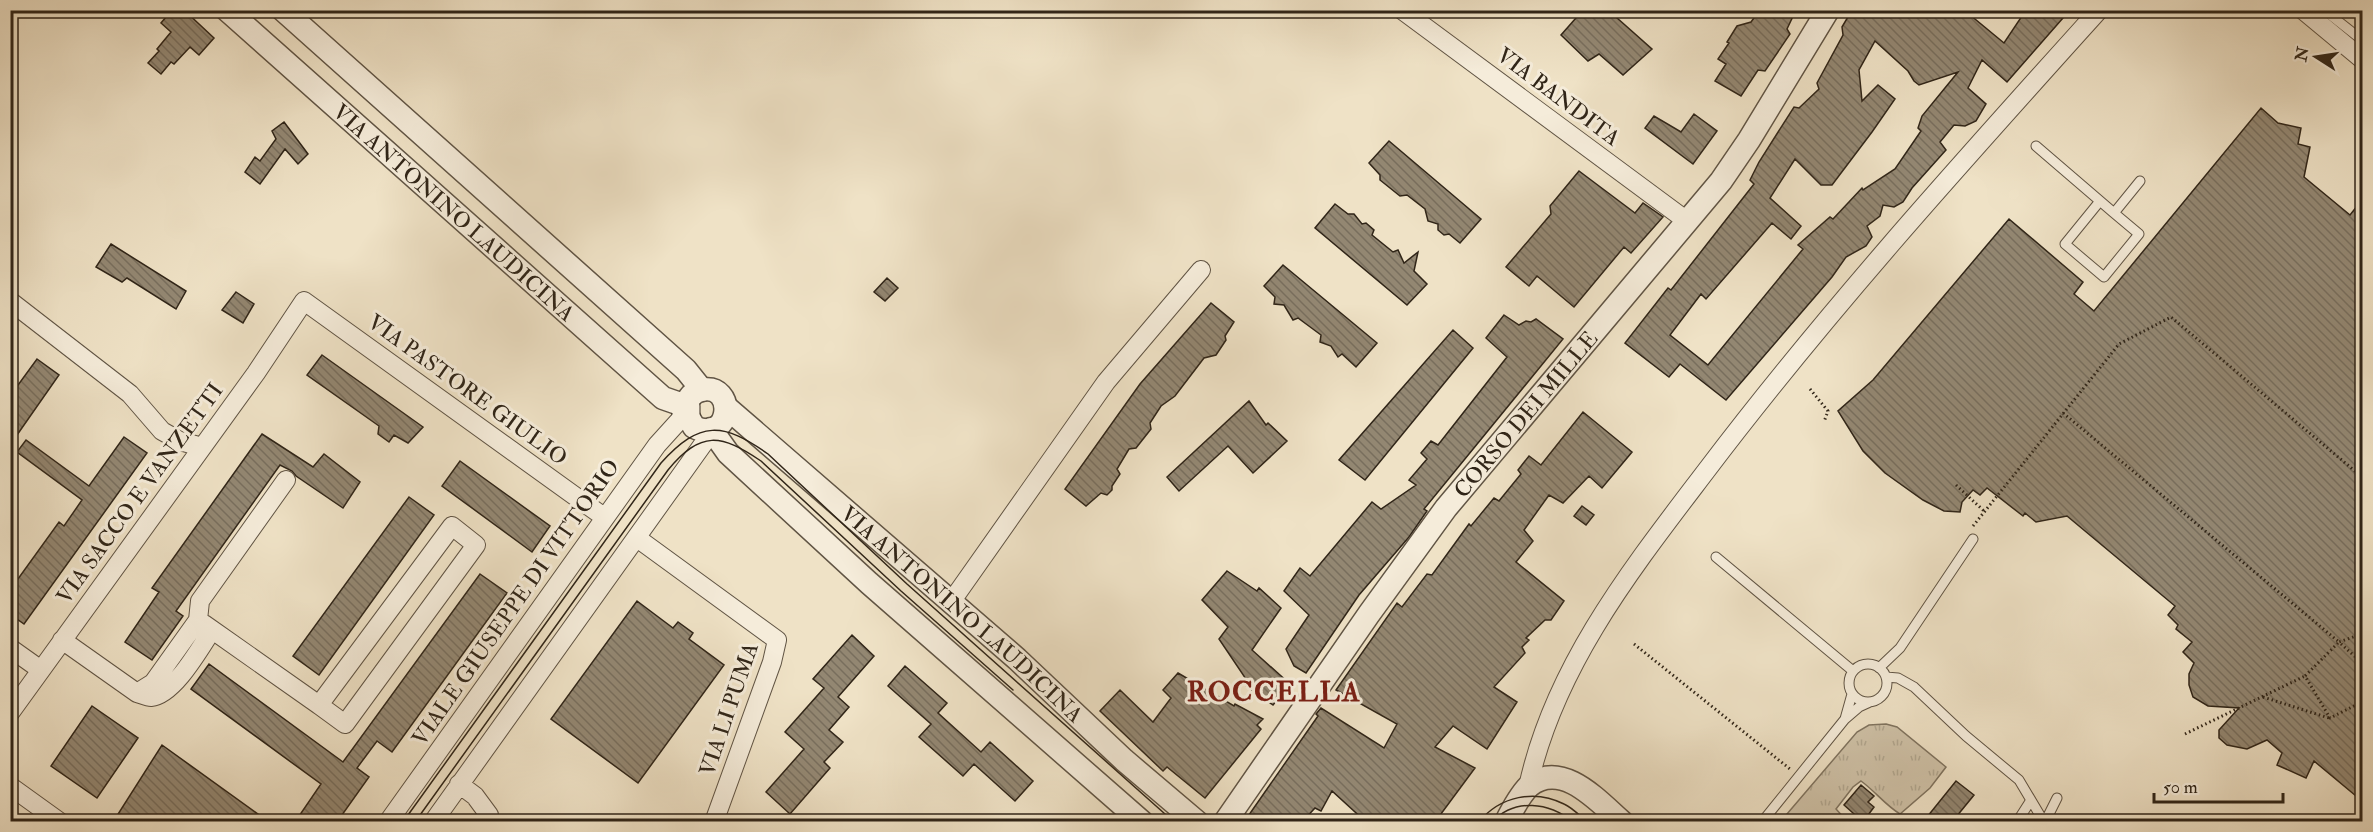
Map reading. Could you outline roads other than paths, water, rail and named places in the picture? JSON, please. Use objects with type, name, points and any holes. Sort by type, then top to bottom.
[{"type":"street","name":"VIA ANTONINO LAUDICINA","points":[[227,10],[663,398],[691,403],[686,370],[283,10]]},
{"type":"street","name":"VIA BANDITA","points":[[1402,10],[1687,221]]},
{"type":"street","name":"CORSO DEI MILLE","points":[[1225,822],[1369,614],[1446,508],[1721,182],[1828,10]]},
{"type":"street","points":[[1506,822],[1528,787],[1545,724],[1572,667],[1613,598],[1667,522],[1758,402],[1841,301],[2099,10]]},
{"type":"street","points":[[2303,10],[2362,59]]},
{"type":"street","points":[[951,602],[1106,382],[1201,270]]},
{"type":"street","name":"VIA SACCO E VANZETTI","points":[[10,713],[256,373],[304,300]]},
{"type":"street","name":"VIA PASTORE GIULIO","points":[[304,300],[604,517]]},
{"type":"street","points":[[10,301],[130,394],[162,431],[180,441],[202,447]]},
{"type":"street","points":[[432,822],[637,538],[706,440],[709,430],[723,421],[726,407],[719,394],[712,390],[691,403],[694,427],[709,430]]},
{"type":"street","name":"VIALE GIUSEPPE DI VITTORIO","points":[[388,822],[604,517],[691,403]]},
{"type":"street","name":"VIA ANTONINO LAUDICINA","points":[[726,407],[1017,659],[1124,760],[1197,822]]},
{"type":"street","name":"VIA ANTONINO LAUDICINA","points":[[709,430],[728,453],[869,584],[1143,822]]},
{"type":"street","points":[[62,640],[137,693],[150,697],[166,692],[176,681],[205,625],[200,601],[286,480]]},
{"type":"street","points":[[205,625],[345,724],[476,545],[452,526],[319,705]]},
{"type":"street","name":"VIA LI PUMA","points":[[637,538],[777,639],[772,662],[714,822]]},
{"type":"street","points":[[10,648],[41,670]]},
{"type":"street","points":[[1528,787],[1539,780],[1554,777],[1581,787],[1622,822]]},
{"type":"street","points":[[459,784],[476,796],[489,815],[488,822]]},
{"type":"street","points":[[10,786],[60,822]]},
{"type":"lane","points":[[2324,10],[2362,40]]},
{"type":"lane","points":[[2036,146],[2139,234],[2104,277],[2065,244],[2100,201]]},
{"type":"lane","points":[[2114,213],[2140,181]]},
{"type":"lane","points":[[1879,668],[1900,648],[1973,539]]},
{"type":"lane","points":[[1716,557],[1853,671]]},
{"type":"lane","points":[[1762,822],[1845,719],[1859,707],[1870,702],[1881,696],[1886,681],[1879,668],[1868,664],[1857,667],[1848,682],[1852,694],[1857,699],[1870,702]]},
{"type":"lane","points":[[1886,681],[1898,678],[1914,687],[1966,736],[2019,780],[2044,822]]},
{"type":"lane","points":[[1845,719],[1852,694]]},
{"type":"lane","points":[[1966,736],[1969,725]]},
{"type":"lane","points":[[2044,822],[2057,798]]},
{"type":"lane","points":[[2017,822],[2031,800]]},
{"type":"tram line","points":[[403,822],[661,463],[688,439],[712,430],[725,431],[738,436],[768,454],[907,584],[1174,822]]},
{"type":"tram line","points":[[415,822],[668,470],[680,457],[701,442],[723,441],[761,461],[901,591],[1013,690]]},
{"type":"tram line","points":[[1479,822],[1497,806],[1507,801],[1530,796],[1553,799],[1564,804],[1587,822]]},
{"type":"tram line","points":[[1492,822],[1501,814],[1521,806],[1553,810],[1573,822]]},
{"type":"district","name":"ROCCELLA","points":[[1274,691]]}]
